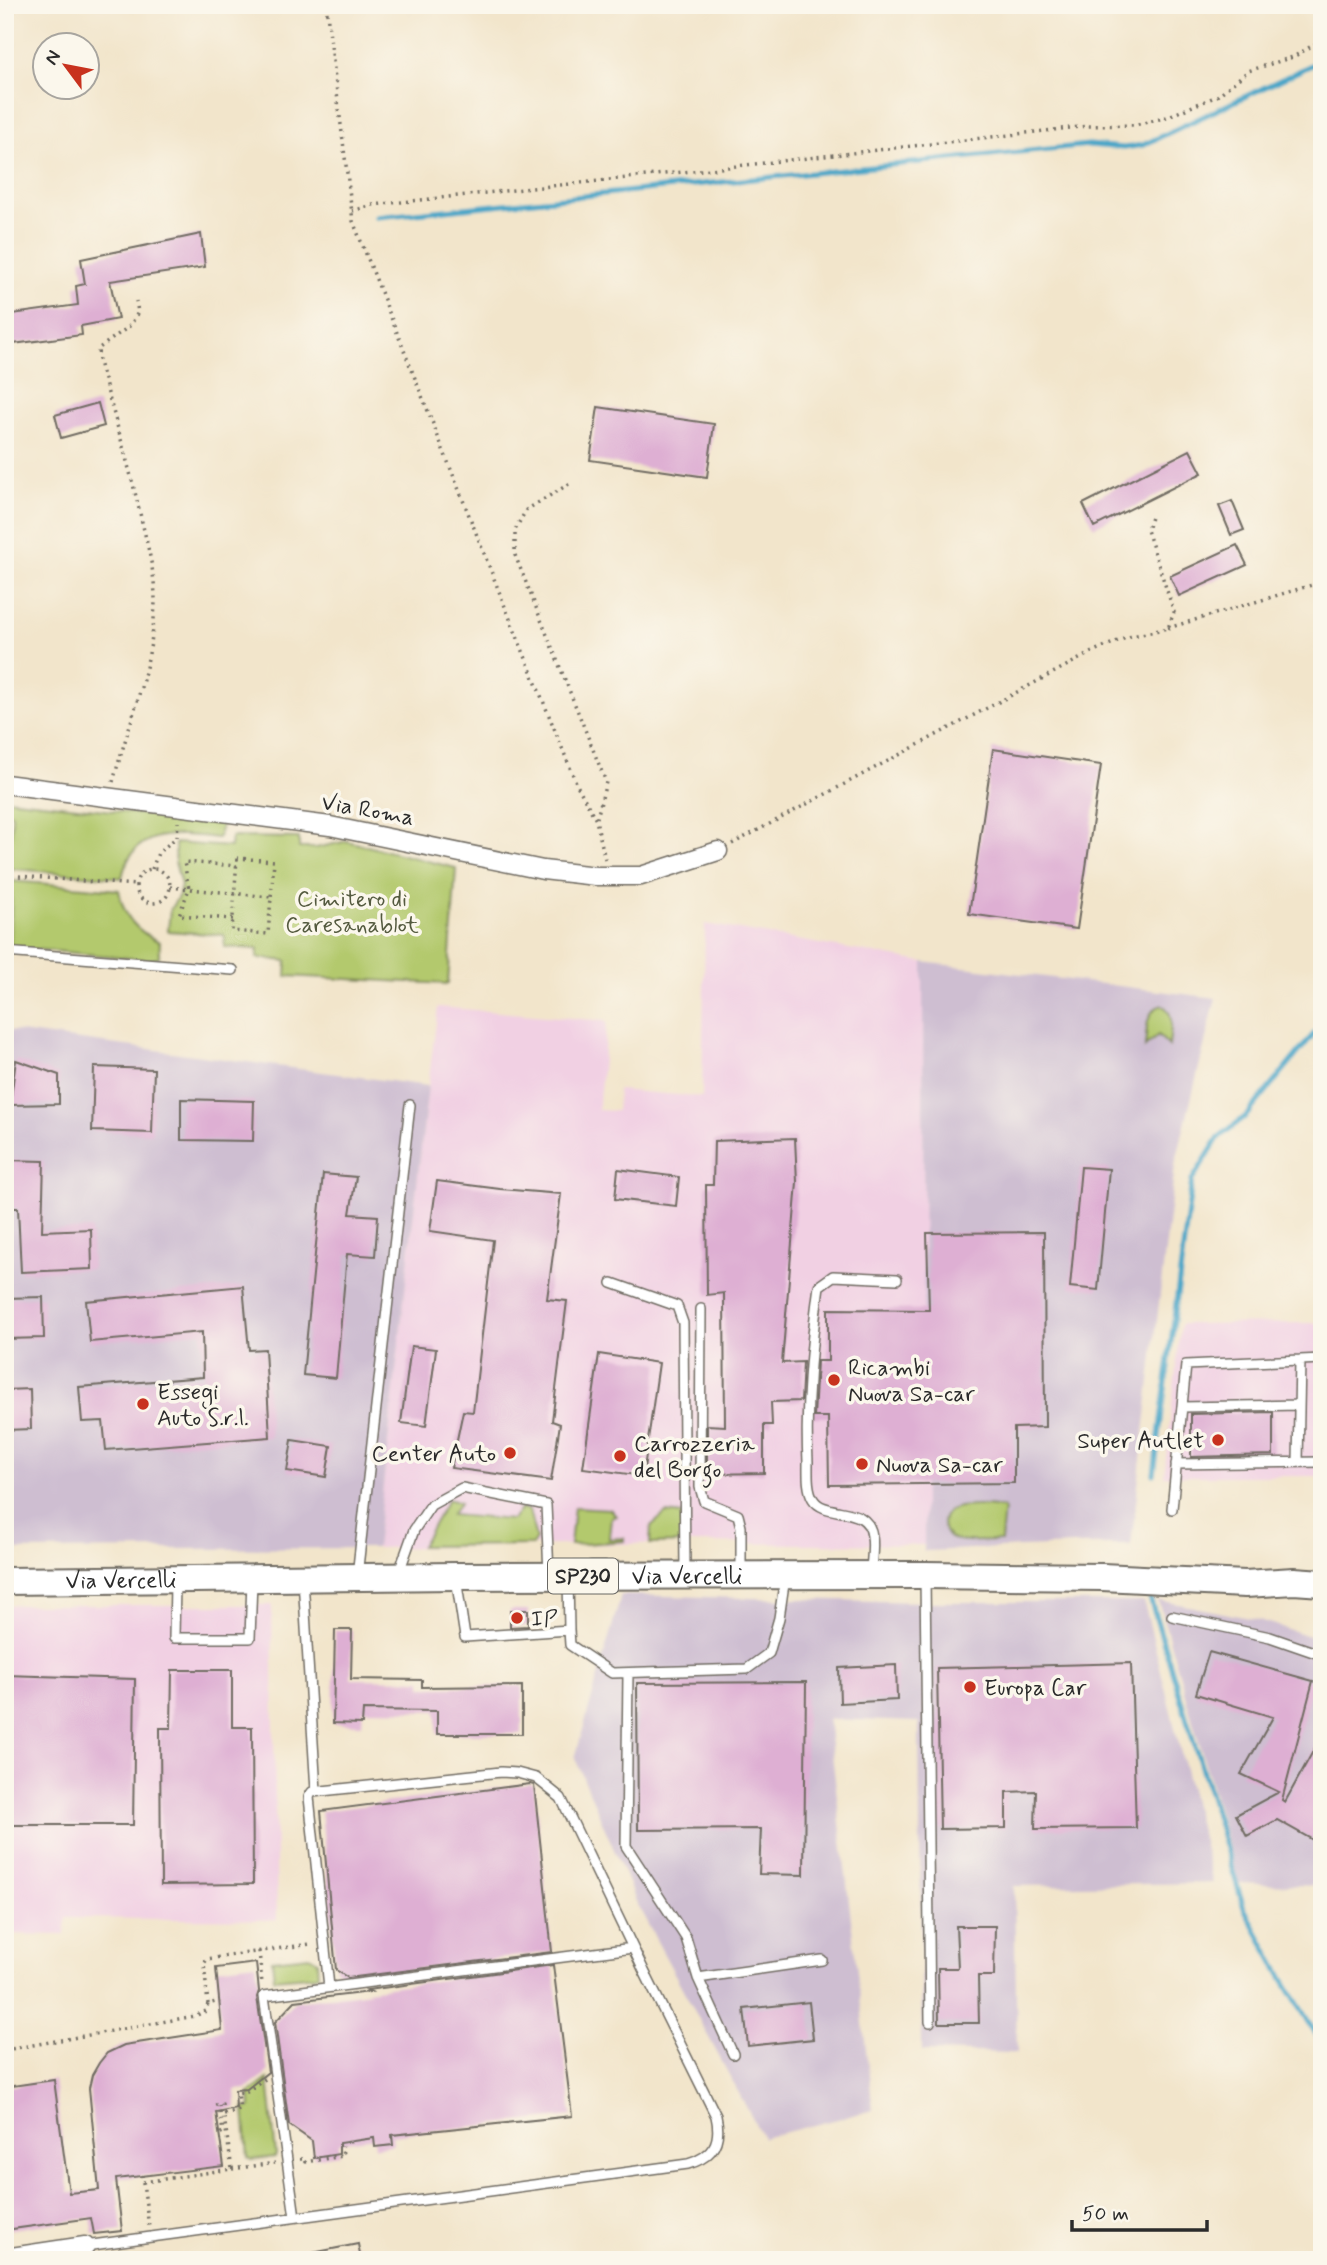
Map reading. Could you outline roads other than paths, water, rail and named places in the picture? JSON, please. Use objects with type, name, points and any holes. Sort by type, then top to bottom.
[{"type":"main road","name":"Via Vercelli","points":[[5,1581],[925,1575],[1102,1577],[1245,1584],[1294,1581],[1322,1583]]},
{"type":"main road","name":"Via Vercelli","points":[[1245,1584],[1294,1597],[1322,1601]]},
{"type":"street","name":"Via Roma","points":[[5,784],[330,826],[543,870],[641,876],[718,851]]},
{"type":"street","points":[[5,2258],[85,2246]]},
{"type":"lane","points":[[5,952],[233,970]]},
{"type":"lane","points":[[357,1577],[410,1105]]},
{"type":"lane","points":[[871,1576],[872,1535],[867,1524],[857,1516],[821,1506],[813,1499],[808,1482],[806,1423],[811,1339],[819,1286],[833,1276],[897,1279]]},
{"type":"lane","points":[[612,1283],[677,1306],[684,1323],[685,1577]]},
{"type":"lane","points":[[701,1310],[700,1487],[704,1501],[738,1515],[741,1527],[741,1576]]},
{"type":"lane","points":[[1172,1509],[1186,1365],[1322,1359]]},
{"type":"lane","points":[[1298,1462],[1300,1360]]},
{"type":"lane","points":[[1182,1407],[1299,1405]]},
{"type":"lane","points":[[1175,1464],[1322,1462]]},
{"type":"lane","points":[[397,1577],[414,1530],[431,1505],[462,1488],[546,1504],[570,1645],[612,1673],[628,1673],[747,1670],[769,1653],[779,1618],[785,1577]]},
{"type":"lane","points":[[925,1575],[930,2022]]},
{"type":"lane","points":[[456,1576],[465,1637],[569,1630]]},
{"type":"lane","points":[[176,1578],[174,1639],[250,1638],[252,1578]]},
{"type":"lane","points":[[303,1578],[316,1791]]},
{"type":"lane","points":[[1172,1616],[1270,1637],[1322,1654]]},
{"type":"lane","points":[[628,1673],[626,1846],[686,1938],[698,1978],[733,2054]]},
{"type":"lane","points":[[85,2246],[688,2165],[703,2160],[712,2151],[717,2137],[716,2116],[561,1798],[536,1778],[501,1772],[316,1791],[309,1797],[329,1987]]},
{"type":"lane","points":[[295,2217],[264,1996],[633,1948]]},
{"type":"lane","points":[[698,1978],[822,1960]]},
{"type":"waterway","points":[[376,217],[1089,145],[1124,148],[1143,145],[1322,60]]},
{"type":"waterway","points":[[1154,1474],[1192,1180],[1219,1137],[1246,1116],[1322,1024]]},
{"type":"waterway","points":[[1150,1598],[1244,1908],[1322,2044]]},
{"type":"place","name":"Ricambi Nuova Sa-car","points":[[834,1380]]},
{"type":"place","name":"Essegi Auto S.r.l.","points":[[143,1404]]},
{"type":"place","name":"Super Autlet","points":[[1218,1440]]},
{"type":"place","name":"Center Auto","points":[[510,1453]]},
{"type":"place","name":"Carrozzeria del Borgo","points":[[620,1456]]},
{"type":"place","name":"Nuova Sa-car","points":[[862,1464]]},
{"type":"place","name":"IP","points":[[517,1618]]},
{"type":"place","name":"Europa Car","points":[[970,1687]]},
{"type":"park label","name":"Cimitero di Caresanablot","points":[[352,911]]}]
